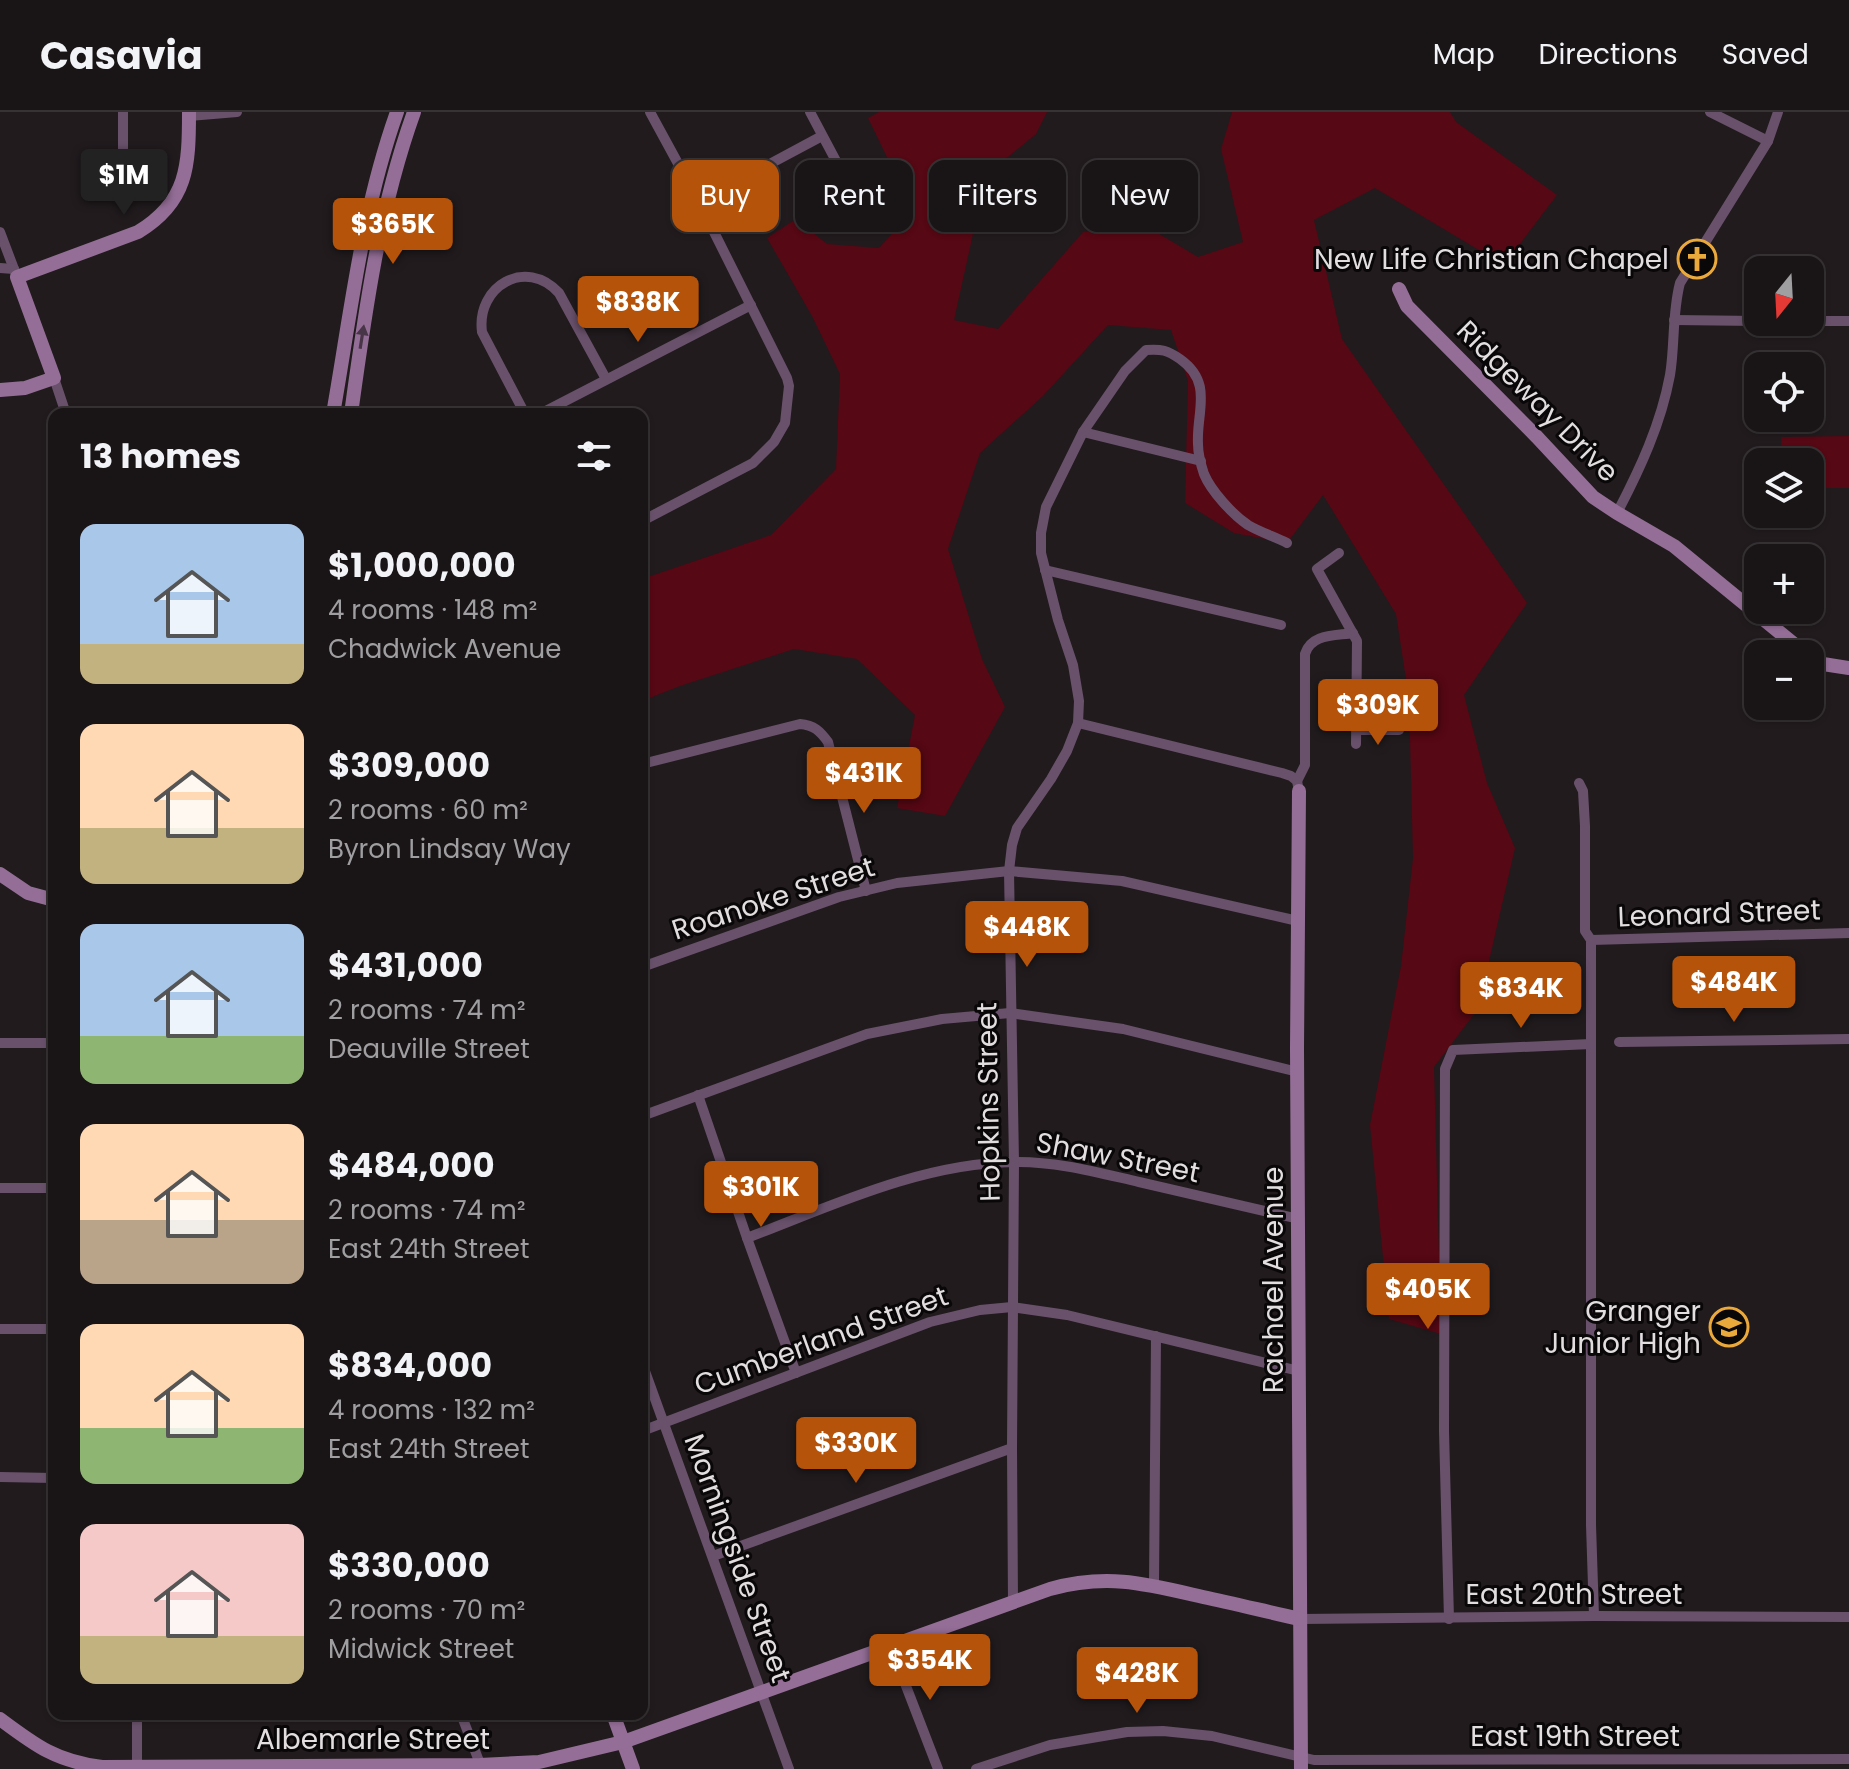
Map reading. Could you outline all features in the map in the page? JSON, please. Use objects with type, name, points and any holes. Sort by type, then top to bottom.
[{"type":"street","points":[[123,112],[123,154]]},
{"type":"street","points":[[0,268],[16,273],[138,232],[156,220],[176,196],[188,164],[189,114],[237,112]]},
{"type":"street","points":[[334,408],[368,212],[397,112]]},
{"type":"street","points":[[352,408],[384,214],[414,112]]},
{"type":"street","points":[[650,112],[676,160]]},
{"type":"street","points":[[810,112],[835,160]]},
{"type":"street","points":[[1710,112],[1768,141]]},
{"type":"street","points":[[1617,513],[1646,453],[1666,395],[1680,283],[1768,141],[1778,112]]},
{"type":"street","points":[[777,160],[822,136]]},
{"type":"street","points":[[0,232],[64,408]]},
{"type":"street","points":[[648,518],[753,463],[774,442],[785,423],[787,378],[714,232]]},
{"type":"street","points":[[522,408],[482,332],[481,318],[492,292],[516,278],[528,276],[542,279],[554,287],[606,379]]},
{"type":"street","name":"Ridgeway Drive","points":[[1399,289],[1407,306],[1593,497],[1674,546],[1790,640]]},
{"type":"street","points":[[551,408],[751,305]]},
{"type":"street","points":[[1674,320],[1744,321]]},
{"type":"street","points":[[1824,321],[1849,321]]},
{"type":"street","name":"Hopkins Street","points":[[1013,1603],[1014,1162],[1009,871],[1017,828],[1062,761],[1078,723],[1079,701],[1073,665],[1041,553],[1046,507],[1083,432],[1125,371],[1146,350],[1163,349],[1185,363],[1198,382],[1202,397],[1198,443],[1204,473],[1212,488],[1247,524],[1287,543]]},
{"type":"street","points":[[0,390],[25,388],[54,378]]},
{"type":"street","points":[[1083,432],[1201,461]]},
{"type":"street","points":[[1339,553],[1317,569],[1357,641],[1356,744]]},
{"type":"street","points":[[1045,570],[1281,625]]},
{"type":"street","points":[[1298,786],[1305,765],[1305,654],[1308,645],[1314,640],[1353,633]]},
{"type":"street","name":"Ridgeway Drive","points":[[1824,664],[1849,668]]},
{"type":"street","points":[[1078,723],[1282,773],[1291,776],[1298,786]]},
{"type":"street","points":[[648,762],[800,724],[820,731],[828,742],[866,891]]},
{"type":"street","points":[[1357,730],[1399,730]]},
{"type":"street","points":[[1579,783],[1583,791],[1585,826],[1585,931],[1591,940],[1591,1525],[1594,1616]]},
{"type":"street","name":"Rachael Avenue","points":[[1298,786],[1301,1763]]},
{"type":"street","name":"Roanoke Street","points":[[648,965],[837,898],[897,883],[1009,871],[1122,881],[1298,921]]},
{"type":"street","points":[[0,874],[28,893],[48,898]]},
{"type":"street","name":"Leonard Street","points":[[1591,940],[1849,933]]},
{"type":"street","points":[[648,1114],[867,1034],[942,1019],[1010,1013],[1123,1029],[1298,1072]]},
{"type":"street","points":[[1619,1042],[1849,1039]]},
{"type":"street","points":[[0,1043],[48,1043]]},
{"type":"street","points":[[1449,1619],[1444,1431],[1445,1069],[1453,1050],[1591,1044]]},
{"type":"street","points":[[698,1095],[796,1373]]},
{"type":"street","name":"Shaw Street","points":[[747,1238],[905,1179],[958,1168],[1014,1162],[1092,1171],[1299,1219]]},
{"type":"street","points":[[0,1188],[48,1188]]},
{"type":"street","name":"Cumberland Street","points":[[648,1429],[939,1319],[1012,1307],[1067,1315],[1299,1371]]},
{"type":"street","points":[[0,1329],[48,1329]]},
{"type":"street","points":[[1154,1585],[1156,1336]]},
{"type":"street","name":"Morningside Street","points":[[648,1379],[789,1769]]},
{"type":"street","points":[[713,1556],[1012,1448]]},
{"type":"street","points":[[0,1477],[48,1478]]},
{"type":"street","name":"Albemarle Street","points":[[0,1719],[36,1746],[59,1757],[93,1766],[481,1767],[539,1762],[623,1742],[1050,1589],[1092,1581],[1154,1585],[1300,1619]]},
{"type":"street","name":"East 20th Street","points":[[1300,1619],[1849,1617]]},
{"type":"street","points":[[891,1647],[938,1769]]},
{"type":"street","points":[[137,1720],[137,1768]]},
{"type":"street","points":[[463,1720],[481,1767]]},
{"type":"street","points":[[615,1720],[633,1769]]},
{"type":"street","name":"East 19th Street","points":[[976,1769],[1050,1745],[1163,1731],[1212,1736],[1301,1763],[1314,1760],[1849,1759]]},
{"type":"shaded area","points":[[879,112],[1047,112],[1036,134],[1004,160],[929,160],[929,232],[973,232],[954,320],[998,329],[1083,232],[1156,232],[1198,257],[1243,242],[1221,149],[1232,112],[1450,112],[1456,122],[1557,195],[1504,265],[1375,188],[1314,220],[1342,339],[1527,603],[1464,695],[1487,783],[1515,848],[1478,1009],[1434,1067],[1441,1334],[1389,1319],[1370,1125],[1401,966],[1413,858],[1409,699],[1396,614],[1323,495],[1287,543],[1234,533],[1185,503],[1188,381],[1171,330],[1108,325],[1043,396],[980,453],[948,549],[982,659],[1005,707],[945,816],[897,808],[915,715],[857,659],[794,649],[648,699],[648,577],[771,535],[836,469],[840,374],[812,316],[767,238],[795,220],[795,232],[812,232],[827,244],[879,248],[894,232],[913,232],[913,160],[888,160],[868,118]]},
{"type":"shaded area","points":[[1849,436],[1849,488],[1824,488],[1824,448],[1781,448],[1781,437]]},
{"type":"place","name":"New Life Christian Chapel","points":[[1697,259]]},
{"type":"place","name":"Granger Junior High","points":[[1729,1327]]}]
